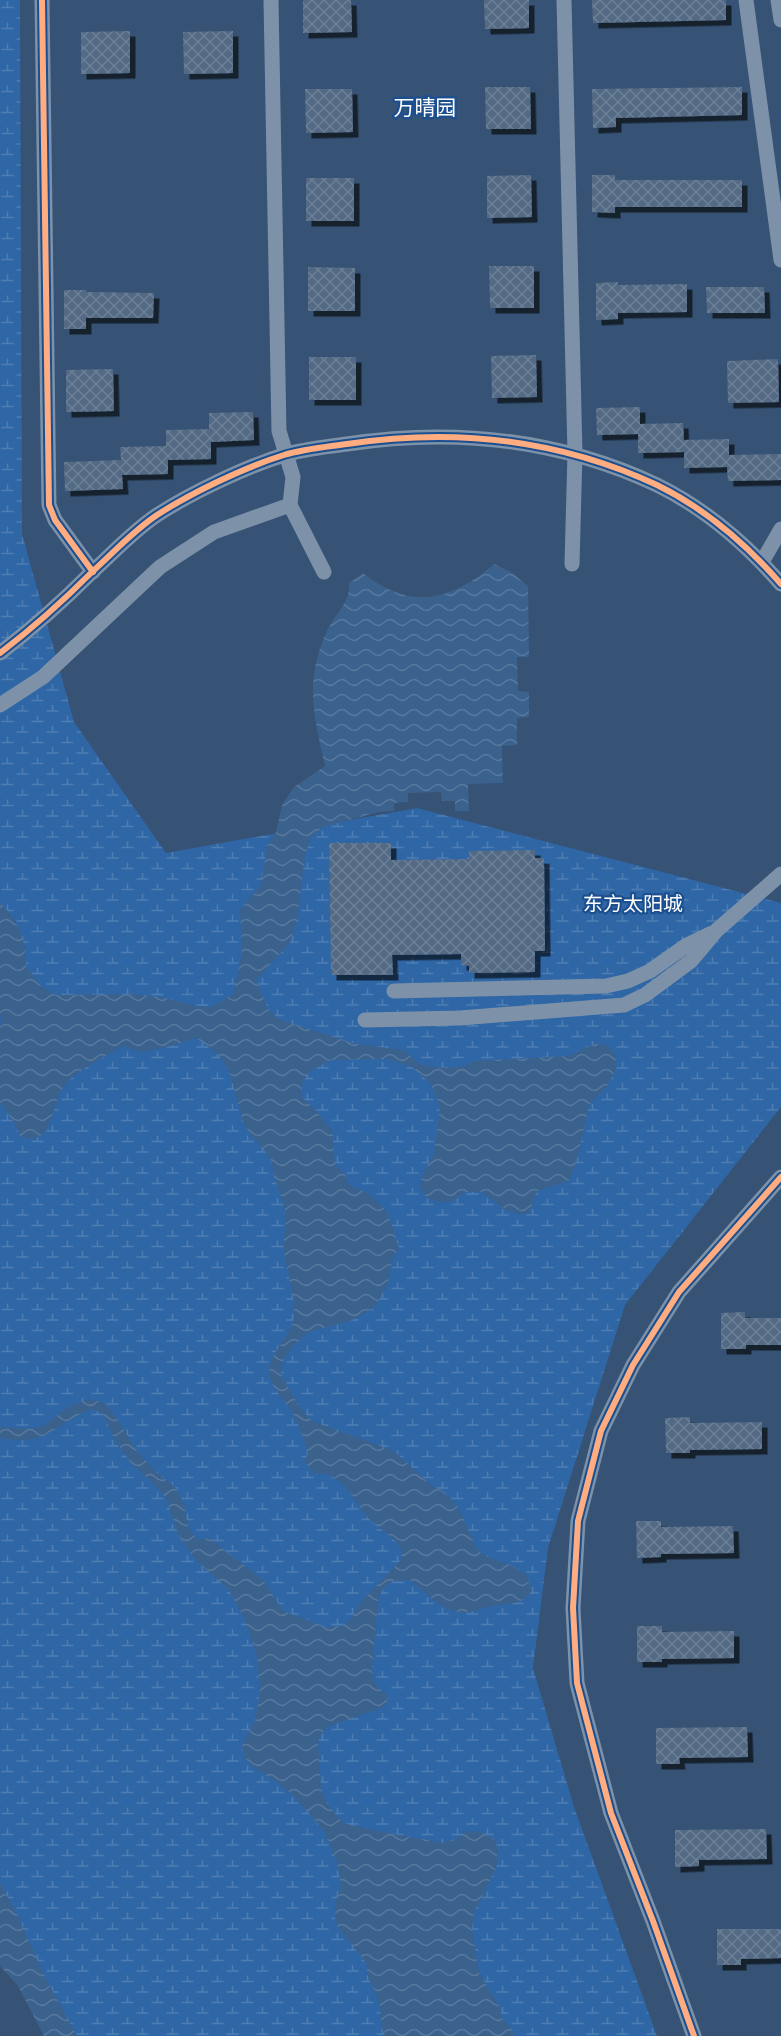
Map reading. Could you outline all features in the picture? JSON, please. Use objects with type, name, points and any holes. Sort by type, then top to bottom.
[{"type":"street","points":[[42,0],[49,505],[56,520],[93,572]]},
{"type":"street","points":[[271,0],[279,431],[293,477],[290,505],[324,572]]},
{"type":"street","points":[[564,0],[575,453],[572,564]]},
{"type":"street","points":[[747,0],[781,260]]},
{"type":"street","points":[[778,0],[781,20]]},
{"type":"street","points":[[0,653],[43,619],[119,546],[156,516],[194,494],[285,455],[375,439],[423,436],[465,437],[523,443],[575,453],[658,486],[689,504],[726,531],[762,562],[781,584]]},
{"type":"street","points":[[0,705],[42,677],[160,567],[214,532],[290,505]]},
{"type":"street","points":[[762,562],[781,529]]},
{"type":"street","points":[[365,1020],[460,1018],[624,1005],[645,995],[691,961],[717,930],[781,874]]},
{"type":"street","points":[[394,991],[606,986],[628,981],[650,971],[687,945],[717,930]]},
{"type":"street","points":[[694,2036],[653,1922],[610,1813],[577,1683],[573,1608],[578,1521],[601,1431],[633,1365],[679,1292],[781,1177]]},
{"type":"green space","points":[[0,0],[20,0],[22,534],[74,722],[166,853],[417,808],[781,903],[781,1107],[625,1305],[548,1548],[533,1668],[574,1807],[657,2036],[59,2036],[0,1912]]},
{"type":"water","points":[[494,564],[511,572],[528,586],[529,657],[517,657],[518,691],[529,692],[529,717],[517,718],[517,745],[502,746],[503,783],[468,784],[469,811],[455,811],[455,801],[442,801],[441,792],[408,793],[408,802],[394,803],[394,811],[379,812],[323,827],[311,837],[305,855],[297,920],[290,943],[256,980],[268,1009],[280,1020],[356,1044],[403,1050],[421,1065],[447,1068],[465,1066],[473,1061],[569,1056],[594,1044],[607,1045],[616,1056],[615,1072],[607,1086],[589,1105],[577,1159],[569,1181],[537,1191],[529,1213],[519,1214],[506,1210],[481,1192],[466,1192],[452,1201],[439,1202],[426,1197],[420,1185],[434,1153],[440,1107],[431,1084],[412,1067],[388,1059],[331,1060],[310,1071],[302,1083],[301,1097],[332,1130],[335,1164],[346,1176],[349,1185],[367,1193],[387,1211],[399,1248],[392,1260],[388,1282],[375,1307],[350,1321],[308,1332],[286,1356],[282,1363],[281,1374],[299,1407],[312,1421],[394,1451],[431,1485],[444,1492],[458,1507],[477,1549],[485,1556],[513,1566],[526,1575],[532,1590],[529,1595],[517,1602],[460,1612],[444,1607],[410,1580],[392,1581],[383,1589],[378,1599],[372,1672],[376,1685],[386,1693],[388,1699],[384,1707],[329,1726],[321,1734],[318,1743],[321,1789],[328,1805],[343,1823],[443,1843],[467,1832],[478,1831],[494,1839],[498,1850],[496,1868],[474,1913],[472,1930],[479,1973],[498,2004],[503,2020],[513,2031],[514,2036],[385,2036],[379,2002],[369,1979],[367,1964],[338,1927],[335,1918],[341,1884],[337,1862],[324,1831],[295,1797],[276,1781],[254,1768],[244,1757],[242,1745],[255,1720],[260,1692],[257,1656],[245,1620],[229,1590],[195,1559],[179,1536],[166,1498],[131,1463],[115,1440],[103,1414],[92,1409],[41,1437],[17,1440],[0,1438],[0,1427],[29,1429],[43,1426],[70,1406],[89,1399],[104,1403],[116,1417],[137,1451],[157,1473],[175,1487],[184,1504],[188,1526],[197,1540],[209,1538],[263,1580],[283,1611],[326,1627],[341,1626],[351,1620],[361,1602],[400,1561],[402,1552],[390,1536],[369,1519],[339,1481],[324,1473],[315,1474],[304,1461],[308,1454],[299,1427],[292,1412],[276,1391],[270,1377],[272,1360],[293,1323],[294,1315],[284,1247],[286,1214],[272,1163],[244,1124],[233,1084],[223,1060],[196,1038],[143,1052],[122,1046],[86,1067],[66,1083],[61,1090],[46,1130],[31,1139],[20,1136],[0,1102],[0,1028],[2,1020],[0,1013],[0,903],[12,916],[20,932],[25,949],[26,966],[41,986],[56,995],[133,994],[166,998],[194,1006],[211,1007],[234,994],[242,951],[240,910],[261,885],[267,846],[276,832],[282,805],[294,787],[325,766],[313,699],[315,667],[326,633],[347,597],[349,583],[363,573],[397,593],[414,597],[430,597],[462,586]]},
{"type":"water","points":[[0,1883],[15,1910],[45,1977],[77,2036],[44,2036],[18,1986],[0,1966]]},
{"type":"building","points":[[303,0],[351,0],[352,32],[303,33]]},
{"type":"building","points":[[484,0],[529,0],[529,28],[485,29]]},
{"type":"building","points":[[592,0],[726,0],[726,20],[593,23]]},
{"type":"building","points":[[130,31],[130,73],[81,74],[81,32]]},
{"type":"building","points":[[233,31],[233,73],[184,74],[183,32]]},
{"type":"building","points":[[485,87],[530,87],[531,129],[486,129]]},
{"type":"building","points":[[742,87],[742,115],[616,118],[616,127],[593,128],[592,89]]},
{"type":"building","points":[[305,89],[352,89],[353,132],[306,133]]},
{"type":"building","points":[[531,175],[532,217],[487,218],[487,176]]},
{"type":"building","points":[[592,175],[615,175],[615,180],[742,180],[742,207],[615,207],[615,213],[592,212]]},
{"type":"building","points":[[306,178],[354,178],[354,221],[306,221]]},
{"type":"building","points":[[489,266],[534,266],[534,308],[490,308]]},
{"type":"building","points":[[308,267],[355,268],[355,311],[308,311]]},
{"type":"building","points":[[618,282],[618,285],[687,284],[687,312],[618,313],[618,319],[596,320],[596,283]]},
{"type":"building","points":[[706,287],[764,287],[765,313],[707,313]]},
{"type":"building","points":[[64,290],[154,293],[153,318],[86,318],[86,329],[64,329]]},
{"type":"building","points":[[536,355],[537,397],[492,398],[491,356]]},
{"type":"building","points":[[309,357],[356,357],[356,400],[309,400]]},
{"type":"building","points":[[778,359],[779,402],[728,403],[727,361]]},
{"type":"building","points":[[113,369],[114,411],[66,412],[66,370]]},
{"type":"building","points":[[640,407],[640,424],[683,423],[684,440],[729,439],[729,455],[781,454],[781,480],[728,481],[727,467],[684,468],[684,452],[638,453],[638,434],[597,435],[596,408]]},
{"type":"building","points":[[253,412],[254,440],[211,442],[211,459],[168,460],[168,474],[122,475],[123,489],[65,491],[64,462],[121,460],[120,447],[166,446],[166,430],[209,429],[209,413]]},
{"type":"building","points":[[329,843],[391,843],[391,860],[469,859],[469,851],[535,850],[535,858],[544,858],[545,951],[535,951],[535,972],[469,973],[469,966],[461,965],[461,954],[392,955],[393,975],[331,975]]},
{"type":"building","points":[[745,1312],[745,1318],[781,1318],[781,1345],[746,1345],[746,1349],[721,1349],[721,1313]]},
{"type":"building","points":[[690,1417],[690,1423],[762,1422],[762,1449],[690,1450],[690,1453],[666,1453],[665,1418]]},
{"type":"building","points":[[636,1521],[661,1521],[661,1527],[733,1526],[734,1553],[661,1554],[661,1557],[637,1558]]},
{"type":"building","points":[[637,1626],[662,1626],[662,1632],[734,1631],[734,1658],[662,1659],[662,1662],[637,1662]]},
{"type":"building","points":[[747,1727],[748,1757],[679,1758],[680,1764],[656,1764],[656,1728]]},
{"type":"building","points":[[766,1829],[767,1859],[699,1860],[699,1866],[675,1867],[675,1830]]},
{"type":"building","points":[[717,1929],[781,1929],[781,1958],[741,1959],[741,1965],[717,1965]]},
{"type":"cycle path","points":[[42,0],[49,505],[55,520],[93,572]]},
{"type":"cycle path","points":[[0,653],[48,614],[123,542],[157,515],[186,498],[236,473],[284,455],[315,448],[387,439],[426,437],[505,441],[582,457],[620,469],[674,494],[708,516],[754,555],[781,584]]},
{"type":"cycle path","points":[[694,2036],[611,1813],[577,1683],[573,1608],[578,1521],[601,1431],[633,1365],[679,1292],[781,1177]]},
{"type":"district","name":"万晴园","points":[[425,108]]},
{"type":"district","name":"东方太阳城","points":[[633,904]]}]
